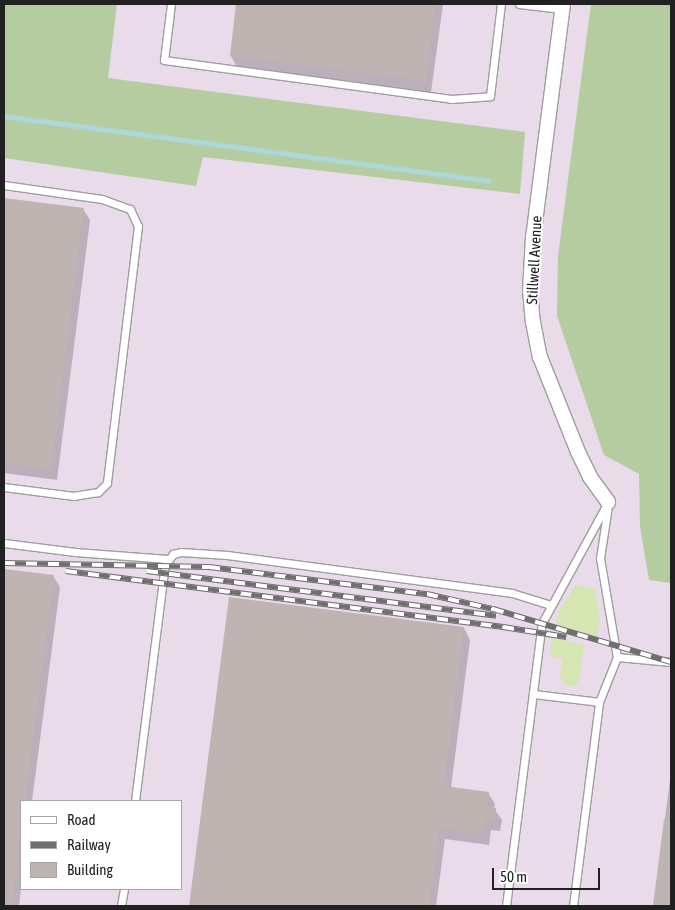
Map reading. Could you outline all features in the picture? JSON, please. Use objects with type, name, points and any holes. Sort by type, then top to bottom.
[{"type":"street","name":"Stillwell Avenue","points":[[563,7],[534,237],[530,290],[532,322],[540,356],[578,452],[590,477],[608,502]]},
{"type":"lane","points":[[171,4],[164,60],[451,99],[490,96],[501,4]]},
{"type":"lane","points":[[519,4],[563,7]]},
{"type":"lane","points":[[4,185],[102,199],[130,209],[138,226],[106,483],[98,492],[74,496],[4,487]]},
{"type":"lane","points":[[506,906],[542,624],[608,502]]},
{"type":"lane","points":[[573,906],[599,702],[617,657],[600,558],[608,502]]},
{"type":"lane","points":[[4,543],[75,552],[168,559],[181,552],[227,555],[512,593],[552,605]]},
{"type":"lane","points":[[135,800],[165,565],[168,559]]},
{"type":"lane","points":[[617,657],[671,662]]},
{"type":"lane","points":[[533,694],[599,702]]},
{"type":"lane","points":[[121,906],[124,890]]},
{"type":"shaded area","points":[[4,4],[671,4],[671,906],[4,906]]},
{"type":"green space","points":[[4,4],[117,4],[108,78],[525,132],[520,194],[203,157],[196,186],[4,158]]},
{"type":"green space","points":[[591,4],[671,4],[671,583],[649,580],[640,526],[639,474],[604,455],[557,316],[558,256]]},
{"type":"green space","points":[[576,584],[595,589],[600,621],[597,637],[555,624],[559,611]]},
{"type":"green space","points":[[552,638],[584,644],[579,680],[574,686],[568,686],[562,682],[560,675],[563,659],[550,656]]},
{"type":"building","points":[[236,4],[435,4],[426,81],[230,56]]},
{"type":"building","points":[[4,198],[84,208],[51,469],[4,463]]},
{"type":"building","points":[[4,569],[54,575],[25,800],[20,800],[20,840],[12,906],[4,906]]},
{"type":"building","points":[[229,597],[464,627],[444,786],[489,792],[487,807],[496,808],[495,820],[485,819],[483,834],[439,829],[429,906],[189,906]]},
{"type":"building","points":[[664,819],[671,819],[671,906],[653,906]]},
{"type":"waterway","points":[[4,116],[489,181]]},
{"type":"railway","points":[[4,563],[209,567],[427,594],[493,609],[671,662]]},
{"type":"railway","points":[[66,571],[503,627],[566,637]]},
{"type":"railway","points":[[147,571],[496,616]]}]
